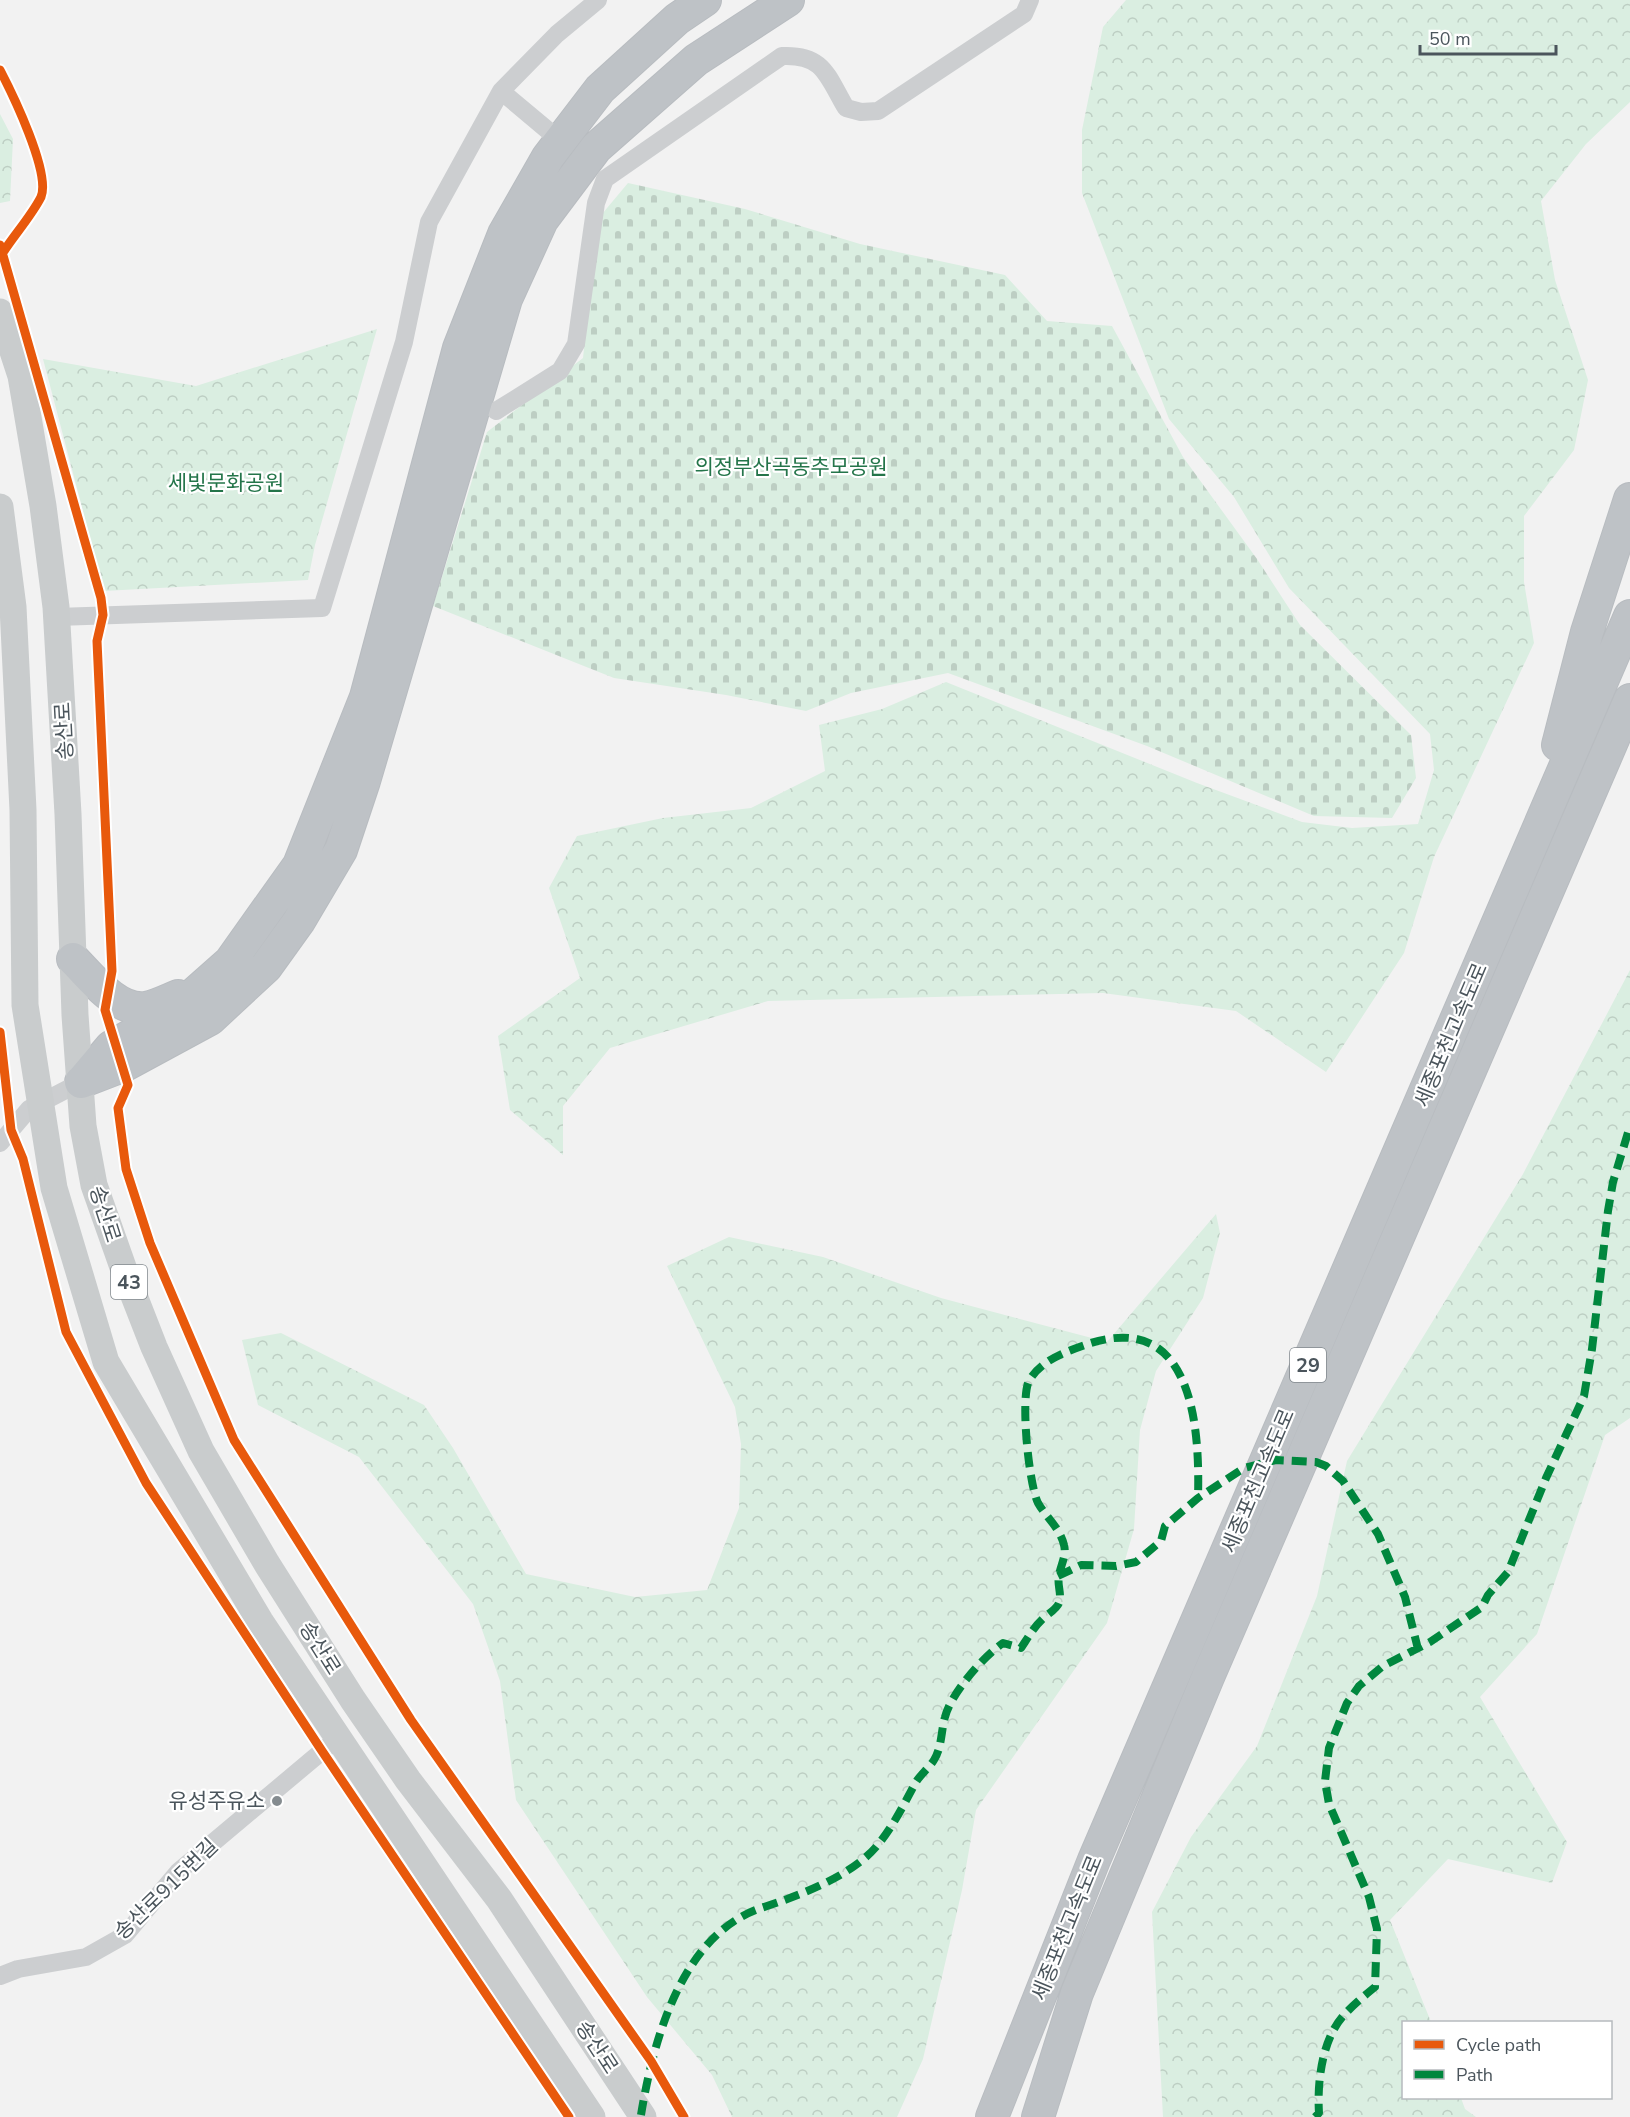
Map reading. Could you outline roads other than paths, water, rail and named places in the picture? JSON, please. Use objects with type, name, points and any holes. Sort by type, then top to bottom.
[{"type":"highway","points":[[81,1082],[111,1047],[178,1008],[230,962],[298,865],[366,697],[459,348],[504,234],[548,157],[600,89],[677,19],[705,0]]},
{"type":"highway","points":[[81,1082],[125,1065],[210,1019],[266,967],[299,921],[341,850],[364,781],[506,299],[542,220],[596,148],[696,60],[788,0]]},
{"type":"highway","points":[[1531,850],[1587,632],[1630,499]]},
{"type":"highway","name":"세종포천고속도로","points":[[992,2117],[1094,1860],[1630,616]]},
{"type":"highway","name":"세종포천고속도로","points":[[1038,2117],[1077,1993],[1208,1677],[1630,700]]},
{"type":"highway","points":[[73,959],[101,987],[123,1004],[145,1008],[178,996],[222,969]]},
{"type":"main road","name":"송산로","points":[[0,312],[21,376],[43,506],[57,617],[83,1125],[94,1185],[154,1347],[201,1450],[267,1564],[353,1700],[408,1780],[499,1899],[643,2117]]},
{"type":"main road","name":"송산로","points":[[0,507],[13,607],[22,798],[25,1005],[54,1188],[105,1362],[260,1621],[592,2117]]},
{"type":"street","points":[[57,617],[322,608],[404,342],[429,222],[501,91],[557,34],[598,0]]},
{"type":"street","points":[[496,411],[560,371],[576,344],[600,174],[782,56],[801,55],[822,66],[846,108],[861,112],[878,111],[1024,14],[1030,0]]},
{"type":"street","points":[[501,91],[551,133]]},
{"type":"street","points":[[0,1143],[29,1108],[81,1082]]},
{"type":"street","name":"송산로915번길","points":[[0,1976],[18,1969],[86,1957],[124,1935],[178,1872],[339,1737]]},
{"type":"place","name":"유성주유소","points":[[277,1801]]},
{"type":"park label","name":"의정부산곡동추모공원","points":[[791,467]]},
{"type":"park label","name":"세빛문화공원","points":[[226,483]]}]
